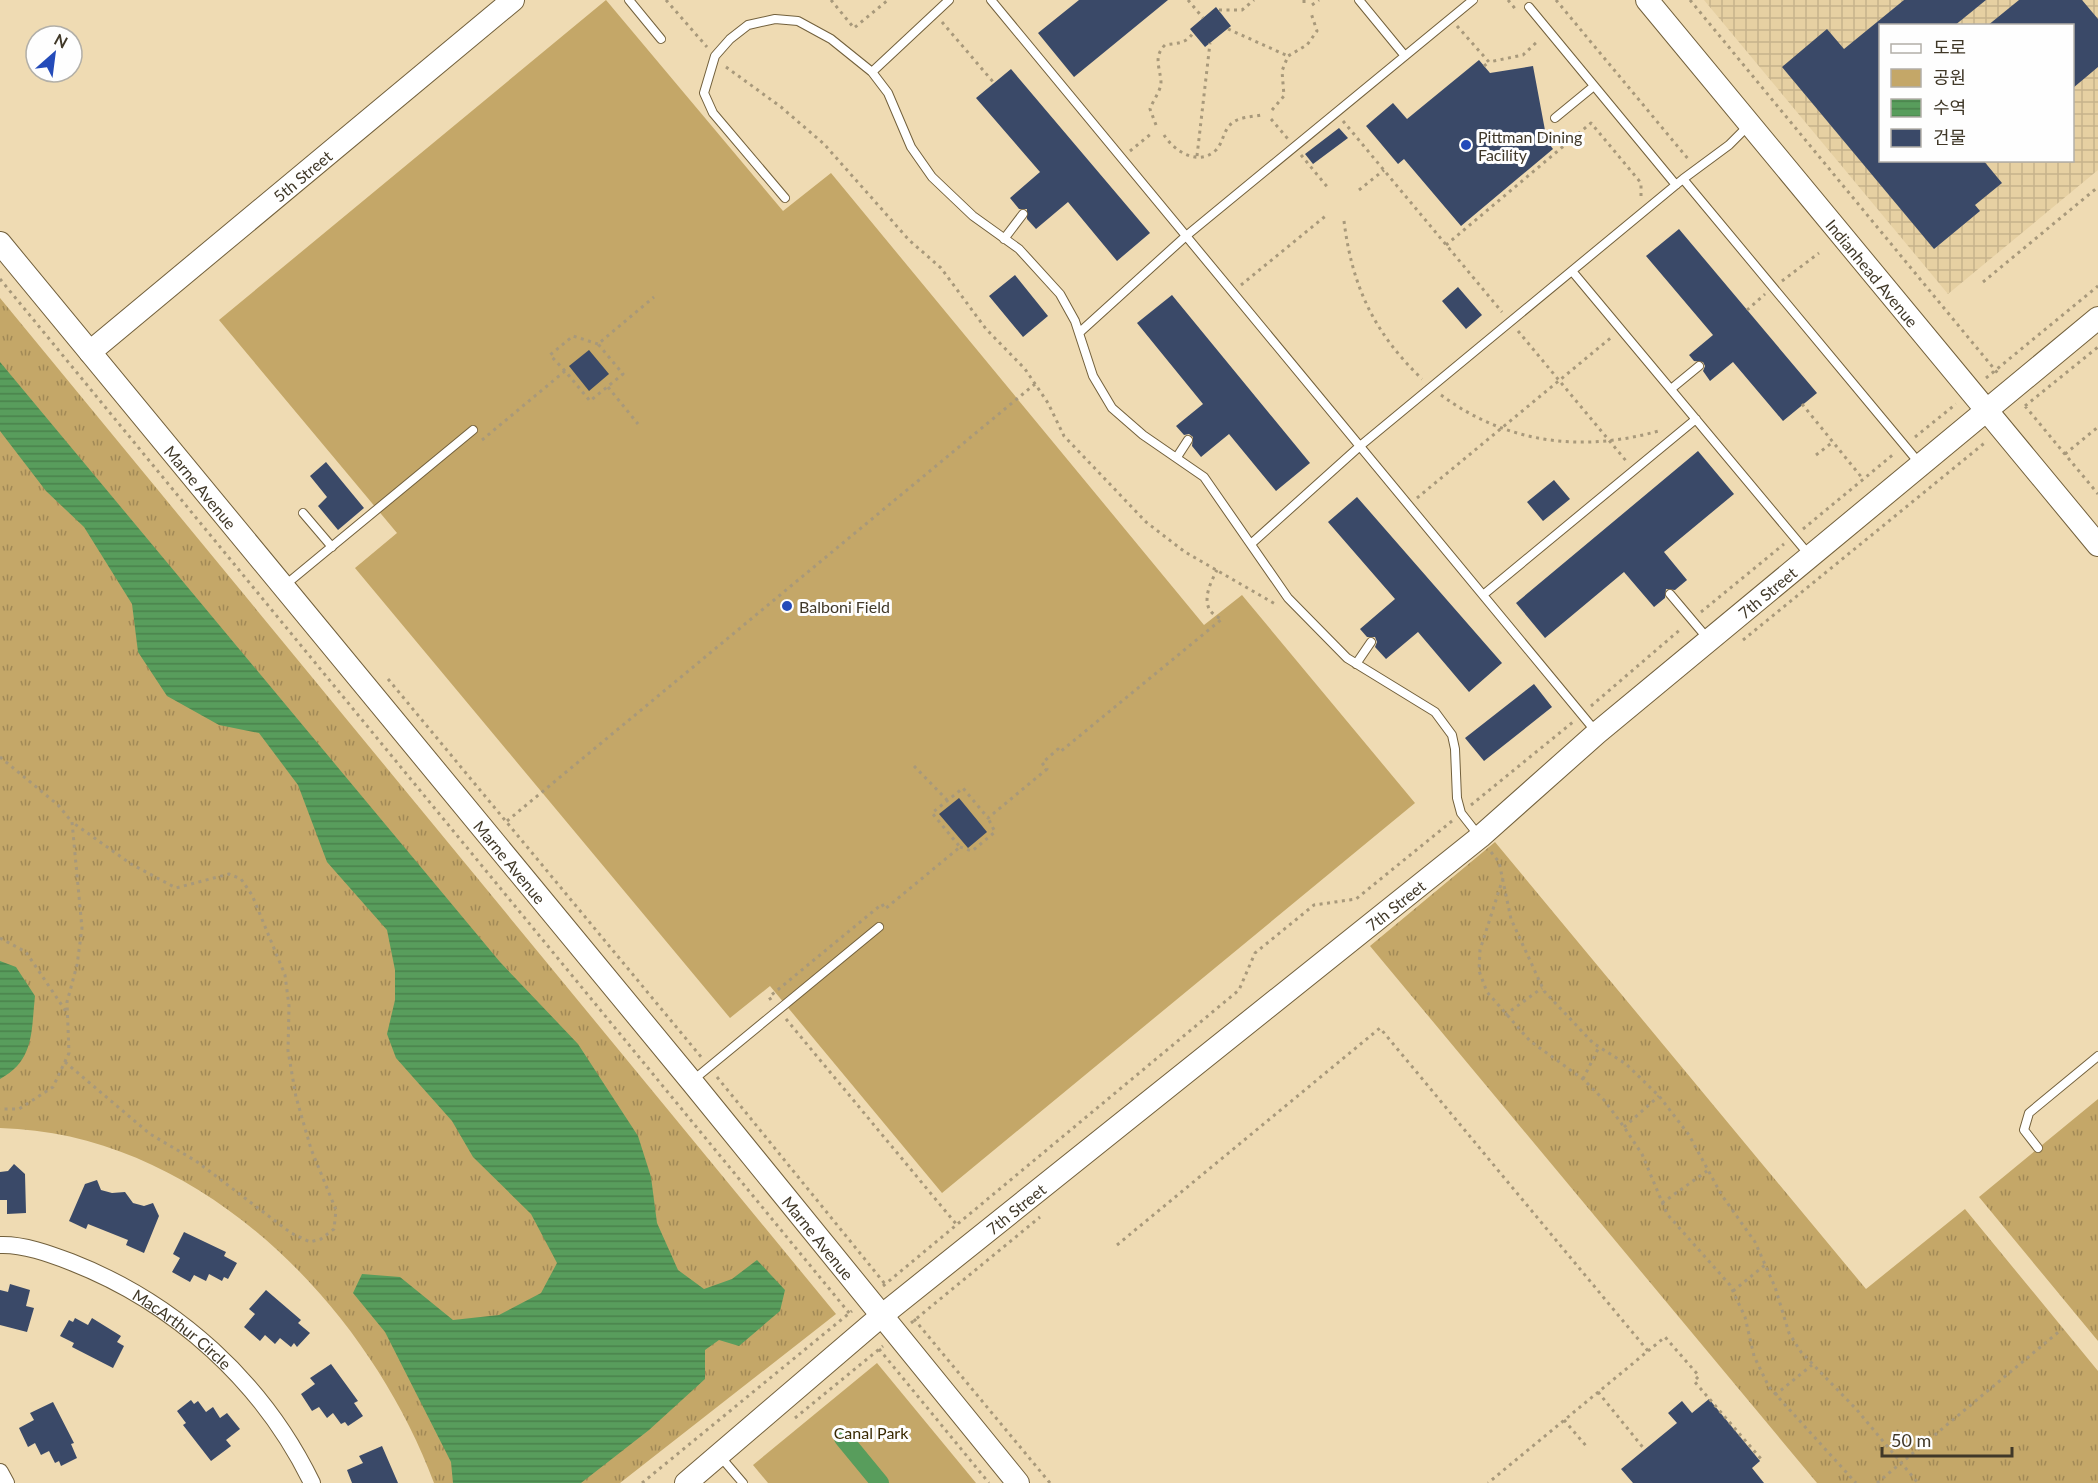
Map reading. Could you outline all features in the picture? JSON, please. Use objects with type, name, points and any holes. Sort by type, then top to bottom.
[{"type":"street","name":"5th Street","points":[[90,352],[513,0]]},
{"type":"street","name":"Indianhead Avenue","points":[[1647,0],[2098,545]]},
{"type":"street","name":"Marne Avenue","points":[[0,243],[692,1082],[865,1315],[1018,1483]]},
{"type":"street","name":"7th Street","points":[[686,1483],[719,1455],[865,1315],[1480,837],[1597,733],[2098,318]]},
{"type":"street","name":"MacArthur Circle","points":[[0,1245],[51,1254],[92,1270],[173,1317],[220,1356],[264,1403],[294,1446],[312,1483]]},
{"type":"street","points":[[0,1472],[6,1483]]},
{"type":"lane","points":[[628,0],[660,39]]},
{"type":"lane","points":[[872,72],[949,0]]},
{"type":"lane","points":[[991,0],[1597,733]]},
{"type":"lane","points":[[1359,0],[1405,56]]},
{"type":"lane","points":[[1080,332],[1186,236],[1473,0]]},
{"type":"lane","points":[[1528,7],[1921,465]]},
{"type":"lane","points":[[784,198],[713,113],[705,93],[715,56],[730,39],[748,26],[775,19],[798,21],[831,39],[872,72],[888,93],[911,147],[946,194],[1032,262],[1060,294],[1080,332],[1093,376],[1112,408],[1143,435],[1204,477],[1288,598],[1315,627],[1356,664],[1425,704],[1444,722],[1452,735],[1455,749],[1457,798],[1461,813],[1480,837]]},
{"type":"lane","points":[[1556,118],[1594,86]]},
{"type":"lane","points":[[1252,543],[1360,446],[1696,168],[1729,145],[1749,124]]},
{"type":"lane","points":[[1004,239],[1023,214]]},
{"type":"lane","points":[[1572,271],[1810,556]]},
{"type":"lane","points":[[1671,389],[1699,366]]},
{"type":"lane","points":[[1483,595],[1696,419]]},
{"type":"lane","points":[[284,587],[473,430]]},
{"type":"lane","points":[[1177,457],[1188,440]]},
{"type":"lane","points":[[303,513],[332,547]]},
{"type":"lane","points":[[1670,594],[1709,640]]},
{"type":"lane","points":[[1356,664],[1371,642]]},
{"type":"lane","points":[[692,1082],[879,927]]},
{"type":"lane","points":[[2038,1148],[2024,1130],[2029,1113],[2098,1056]]},
{"type":"lane","points":[[719,1455],[742,1483]]},
{"type":"path","points":[[666,0],[715,56],[736,76],[781,107],[838,158],[909,240],[941,268],[986,329],[1025,369],[1065,436],[1146,522],[1185,552],[1285,610]]},
{"type":"path","points":[[831,0],[854,28],[888,0]]},
{"type":"path","points":[[1188,0],[1203,18]]},
{"type":"path","points":[[1219,10],[1242,10],[1254,0]]},
{"type":"path","points":[[1312,6],[1319,0]]},
{"type":"path","points":[[1508,0],[1520,14]]},
{"type":"path","points":[[1556,0],[1696,168]]},
{"type":"path","points":[[1689,0],[2098,494]]},
{"type":"path","points":[[934,12],[994,83]]},
{"type":"path","points":[[1272,110],[1284,96],[1282,71],[1288,56],[1307,45],[1317,31],[1311,13]]},
{"type":"path","points":[[1450,18],[1489,62]]},
{"type":"path","points":[[1228,29],[1288,56]]},
{"type":"path","points":[[1484,66],[1489,62],[1523,55],[1549,32]]},
{"type":"path","points":[[1156,125],[1150,109],[1161,81],[1157,60],[1159,51],[1165,45],[1180,44],[1186,41],[1193,33]]},
{"type":"path","points":[[1197,156],[1210,44]]},
{"type":"path","points":[[1336,113],[1634,471]]},
{"type":"path","points":[[1164,135],[1178,151],[1197,156],[1215,151],[1228,126],[1235,120],[1261,115]]},
{"type":"path","points":[[1446,245],[1591,123],[1641,183],[1642,213]]},
{"type":"path","points":[[1122,158],[1152,133]]},
{"type":"path","points":[[1359,190],[1383,170]]},
{"type":"path","points":[[1983,282],[2098,187]]},
{"type":"path","points":[[1233,292],[1328,214]]},
{"type":"path","points":[[1344,221],[1349,260],[1361,296],[1386,338],[1430,388],[1458,408],[1501,428],[1535,438],[1568,443],[1646,435],[1696,419]]},
{"type":"path","points":[[0,279],[865,1315],[989,1483]]},
{"type":"path","points":[[642,1483],[865,1315],[957,1226],[1239,990],[1255,953],[1314,905],[1356,899],[1904,445],[1950,411],[1970,391],[2098,286]]},
{"type":"path","points":[[598,344],[654,297]]},
{"type":"path","points":[[1408,505],[1621,329]]},
{"type":"path","points":[[573,336],[598,344],[623,374],[590,401],[565,371],[550,355],[573,336]]},
{"type":"path","points":[[476,446],[565,371]]},
{"type":"path","points":[[507,821],[1035,384]]},
{"type":"path","points":[[608,387],[638,424]]},
{"type":"path","points":[[1802,404],[1863,479]]},
{"type":"path","points":[[2065,454],[2098,427]]},
{"type":"path","points":[[1816,455],[1833,442]]},
{"type":"path","points":[[988,818],[1047,770],[1042,763],[1058,750],[1060,752],[1222,619],[1215,616],[1206,599],[1207,589],[1217,570]]},
{"type":"path","points":[[0,757],[58,805],[72,822],[131,864],[176,888],[229,874],[241,879],[252,895],[285,975],[289,1006],[288,1051],[296,1097],[311,1149],[336,1210],[334,1229],[321,1239],[310,1242],[291,1233],[196,1161],[141,1127],[114,1107],[86,1078],[64,1062]]},
{"type":"path","points":[[914,766],[947,800]]},
{"type":"path","points":[[963,788],[988,818],[995,832],[972,851],[960,847],[932,813],[947,800],[963,788]]},
{"type":"path","points":[[0,1109],[19,1109],[52,1087],[69,1053],[67,1002],[77,965],[82,928],[72,822]]},
{"type":"path","points":[[1480,837],[1499,862],[1511,919],[1542,988],[1562,1012],[1599,1047],[1626,1064],[1659,1096],[1689,1135],[1707,1171],[1755,1242],[1766,1265],[1789,1333],[1812,1365],[1857,1410],[1918,1483]]},
{"type":"path","points":[[957,1226],[769,997],[882,904],[885,909],[960,847]]},
{"type":"path","points":[[1503,877],[1480,950],[1479,971],[1487,992],[1530,1041],[1582,1079],[1604,1100],[1642,1154],[1667,1214],[1716,1267],[1733,1291],[1745,1317],[1754,1356],[1775,1395],[1856,1483]]},
{"type":"path","points":[[0,938],[26,952],[68,1014]]},
{"type":"path","points":[[1505,1015],[1542,988]]},
{"type":"path","points":[[1117,1245],[1380,1028],[1648,1351]]},
{"type":"path","points":[[1582,1079],[1599,1047]]},
{"type":"path","points":[[1624,1127],[1659,1096]]},
{"type":"path","points":[[1662,1203],[1707,1171]]},
{"type":"path","points":[[1733,1291],[1766,1265]]},
{"type":"path","points":[[1877,1483],[2062,1329]]},
{"type":"path","points":[[1488,1483],[1665,1337],[1699,1376],[1694,1381],[1762,1460]]},
{"type":"path","points":[[1775,1395],[1812,1365]]},
{"type":"path","points":[[1598,1392],[1645,1450]]},
{"type":"path","points":[[1564,1420],[1587,1447]]},
{"type":"shaded area","points":[[1704,0],[2098,0],[2098,170],[1948,294]]},
{"type":"green space","name":"Balboni Field","points":[[606,0],[783,211],[831,173],[1204,625],[1242,595],[1415,803],[942,1193],[770,986],[730,1018],[355,568],[397,533],[219,320]]},
{"type":"green space","points":[[0,298],[836,1314],[620,1483],[434,1483],[405,1417],[366,1354],[320,1294],[267,1241],[208,1196],[143,1161],[73,1137],[0,1128]]},
{"type":"green space","points":[[1495,842],[1866,1289],[1965,1209],[2098,1371],[2098,1483],[1817,1483],[1370,946]]},
{"type":"green space","points":[[2098,1099],[2098,1341],[1979,1197]]},
{"type":"green space","name":"Canal Park","points":[[877,1363],[976,1483],[768,1483],[753,1465]]},
{"type":"water","points":[[0,362],[500,962],[578,1044],[638,1136],[651,1177],[657,1223],[678,1270],[704,1289],[732,1279],[757,1260],[785,1290],[780,1311],[739,1346],[719,1340],[705,1350],[705,1379],[649,1430],[581,1483],[453,1483],[451,1462],[385,1332],[353,1293],[362,1274],[400,1277],[453,1320],[499,1315],[541,1293],[557,1263],[531,1214],[473,1157],[452,1121],[396,1058],[387,1034],[395,1000],[395,970],[387,930],[327,862],[298,785],[259,733],[219,725],[167,696],[138,652],[132,604],[84,527],[46,491],[0,431]]},
{"type":"water","points":[[0,961],[16,967],[35,996],[31,1033],[25,1054],[20,1063],[0,1079]]},
{"type":"building","points":[[1079,0],[1168,0],[1074,77],[1038,33]]},
{"type":"building","points":[[1904,0],[1986,0],[1956,24],[1879,24],[1879,162],[1985,162],[2002,183],[1975,205],[1980,211],[1934,249],[1782,67],[1827,29],[1844,49]]},
{"type":"building","points":[[2019,0],[2082,0],[2098,19],[2098,67],[2074,87],[2074,24],[1989,24]]},
{"type":"building","points":[[1216,7],[1231,26],[1205,47],[1190,29]]},
{"type":"building","name":"Pittman Dining Facility","points":[[1479,60],[1490,73],[1533,66],[1547,141],[1553,149],[1461,226],[1404,159],[1398,164],[1366,126],[1393,103],[1407,119]]},
{"type":"building","points":[[1011,69],[1150,233],[1117,261],[1068,202],[1036,229],[1027,219],[1027,209],[1019,209],[1010,198],[1040,172],[976,98]]},
{"type":"building","points":[[1339,128],[1348,138],[1313,164],[1305,154]]},
{"type":"building","points":[[1679,229],[1817,393],[1783,421],[1733,362],[1710,381],[1703,371],[1705,366],[1703,362],[1694,361],[1689,355],[1713,335],[1646,256]]},
{"type":"building","points":[[1015,275],[1048,316],[1023,337],[989,296]]},
{"type":"building","points":[[1458,287],[1482,315],[1466,329],[1442,301]]},
{"type":"building","points":[[1172,295],[1310,463],[1276,491],[1229,434],[1201,457],[1192,446],[1193,437],[1189,434],[1184,435],[1176,426],[1203,404],[1137,323]]},
{"type":"building","points":[[589,350],[609,374],[589,391],[569,366]]},
{"type":"building","points":[[1698,451],[1734,494],[1664,552],[1687,580],[1675,590],[1666,589],[1665,598],[1654,607],[1624,572],[1545,638],[1516,603]]},
{"type":"building","points":[[326,462],[364,508],[338,530],[318,506],[327,497],[310,476]]},
{"type":"building","points":[[1554,480],[1570,499],[1543,521],[1527,502]]},
{"type":"building","points":[[1357,497],[1502,663],[1469,692],[1418,632],[1386,659],[1375,647],[1377,642],[1375,637],[1367,637],[1360,629],[1395,599],[1328,522]]},
{"type":"building","points":[[1534,684],[1552,707],[1484,761],[1465,738]]},
{"type":"building","points":[[959,798],[987,832],[968,848],[939,814]]},
{"type":"building","points":[[14,1164],[25,1174],[26,1213],[7,1214],[7,1200],[0,1200],[0,1172],[8,1171]]},
{"type":"building","points":[[97,1180],[101,1190],[112,1193],[125,1192],[133,1203],[144,1206],[153,1203],[159,1216],[144,1253],[126,1245],[128,1240],[88,1224],[86,1229],[69,1221],[85,1184]]},
{"type":"building","points":[[184,1232],[226,1252],[224,1256],[237,1263],[228,1279],[224,1277],[222,1281],[209,1274],[206,1281],[194,1275],[190,1282],[172,1272],[180,1258],[173,1254]]},
{"type":"building","points":[[10,1284],[30,1290],[26,1306],[34,1308],[27,1332],[0,1325],[0,1290],[8,1292]]},
{"type":"building","points":[[266,1290],[301,1320],[298,1323],[310,1333],[297,1347],[294,1343],[291,1347],[280,1338],[275,1344],[265,1335],[260,1341],[244,1327],[255,1314],[249,1309]]},
{"type":"building","points":[[75,1318],[88,1325],[92,1318],[121,1336],[117,1342],[124,1346],[113,1368],[72,1347],[74,1343],[60,1336],[69,1320],[73,1322]]},
{"type":"building","points":[[331,1364],[358,1401],[354,1403],[363,1416],[348,1426],[345,1422],[341,1424],[333,1413],[327,1418],[319,1407],[312,1411],[301,1394],[315,1384],[310,1378]]},
{"type":"building","points":[[1709,1399],[1760,1461],[1752,1468],[1764,1483],[1633,1483],[1621,1469],[1677,1423],[1668,1413],[1682,1401],[1692,1413]]},
{"type":"building","points":[[191,1400],[194,1404],[198,1401],[206,1412],[213,1407],[220,1418],[227,1413],[240,1429],[226,1440],[231,1446],[211,1461],[183,1425],[186,1423],[177,1411]]},
{"type":"building","points":[[53,1402],[74,1443],[71,1444],[77,1458],[61,1466],[59,1461],[55,1463],[49,1451],[41,1455],[35,1443],[28,1447],[19,1428],[34,1420],[30,1413]]},
{"type":"building","points":[[382,1446],[398,1483],[352,1483],[347,1470],[363,1463],[359,1456]]},
{"type":"waterway","points":[[843,1438],[880,1483]]},
{"type":"place","name":"Pittman Dining Facility","points":[[1466,145]]},
{"type":"place","name":"Balboni Field","points":[[787,606]]}]
